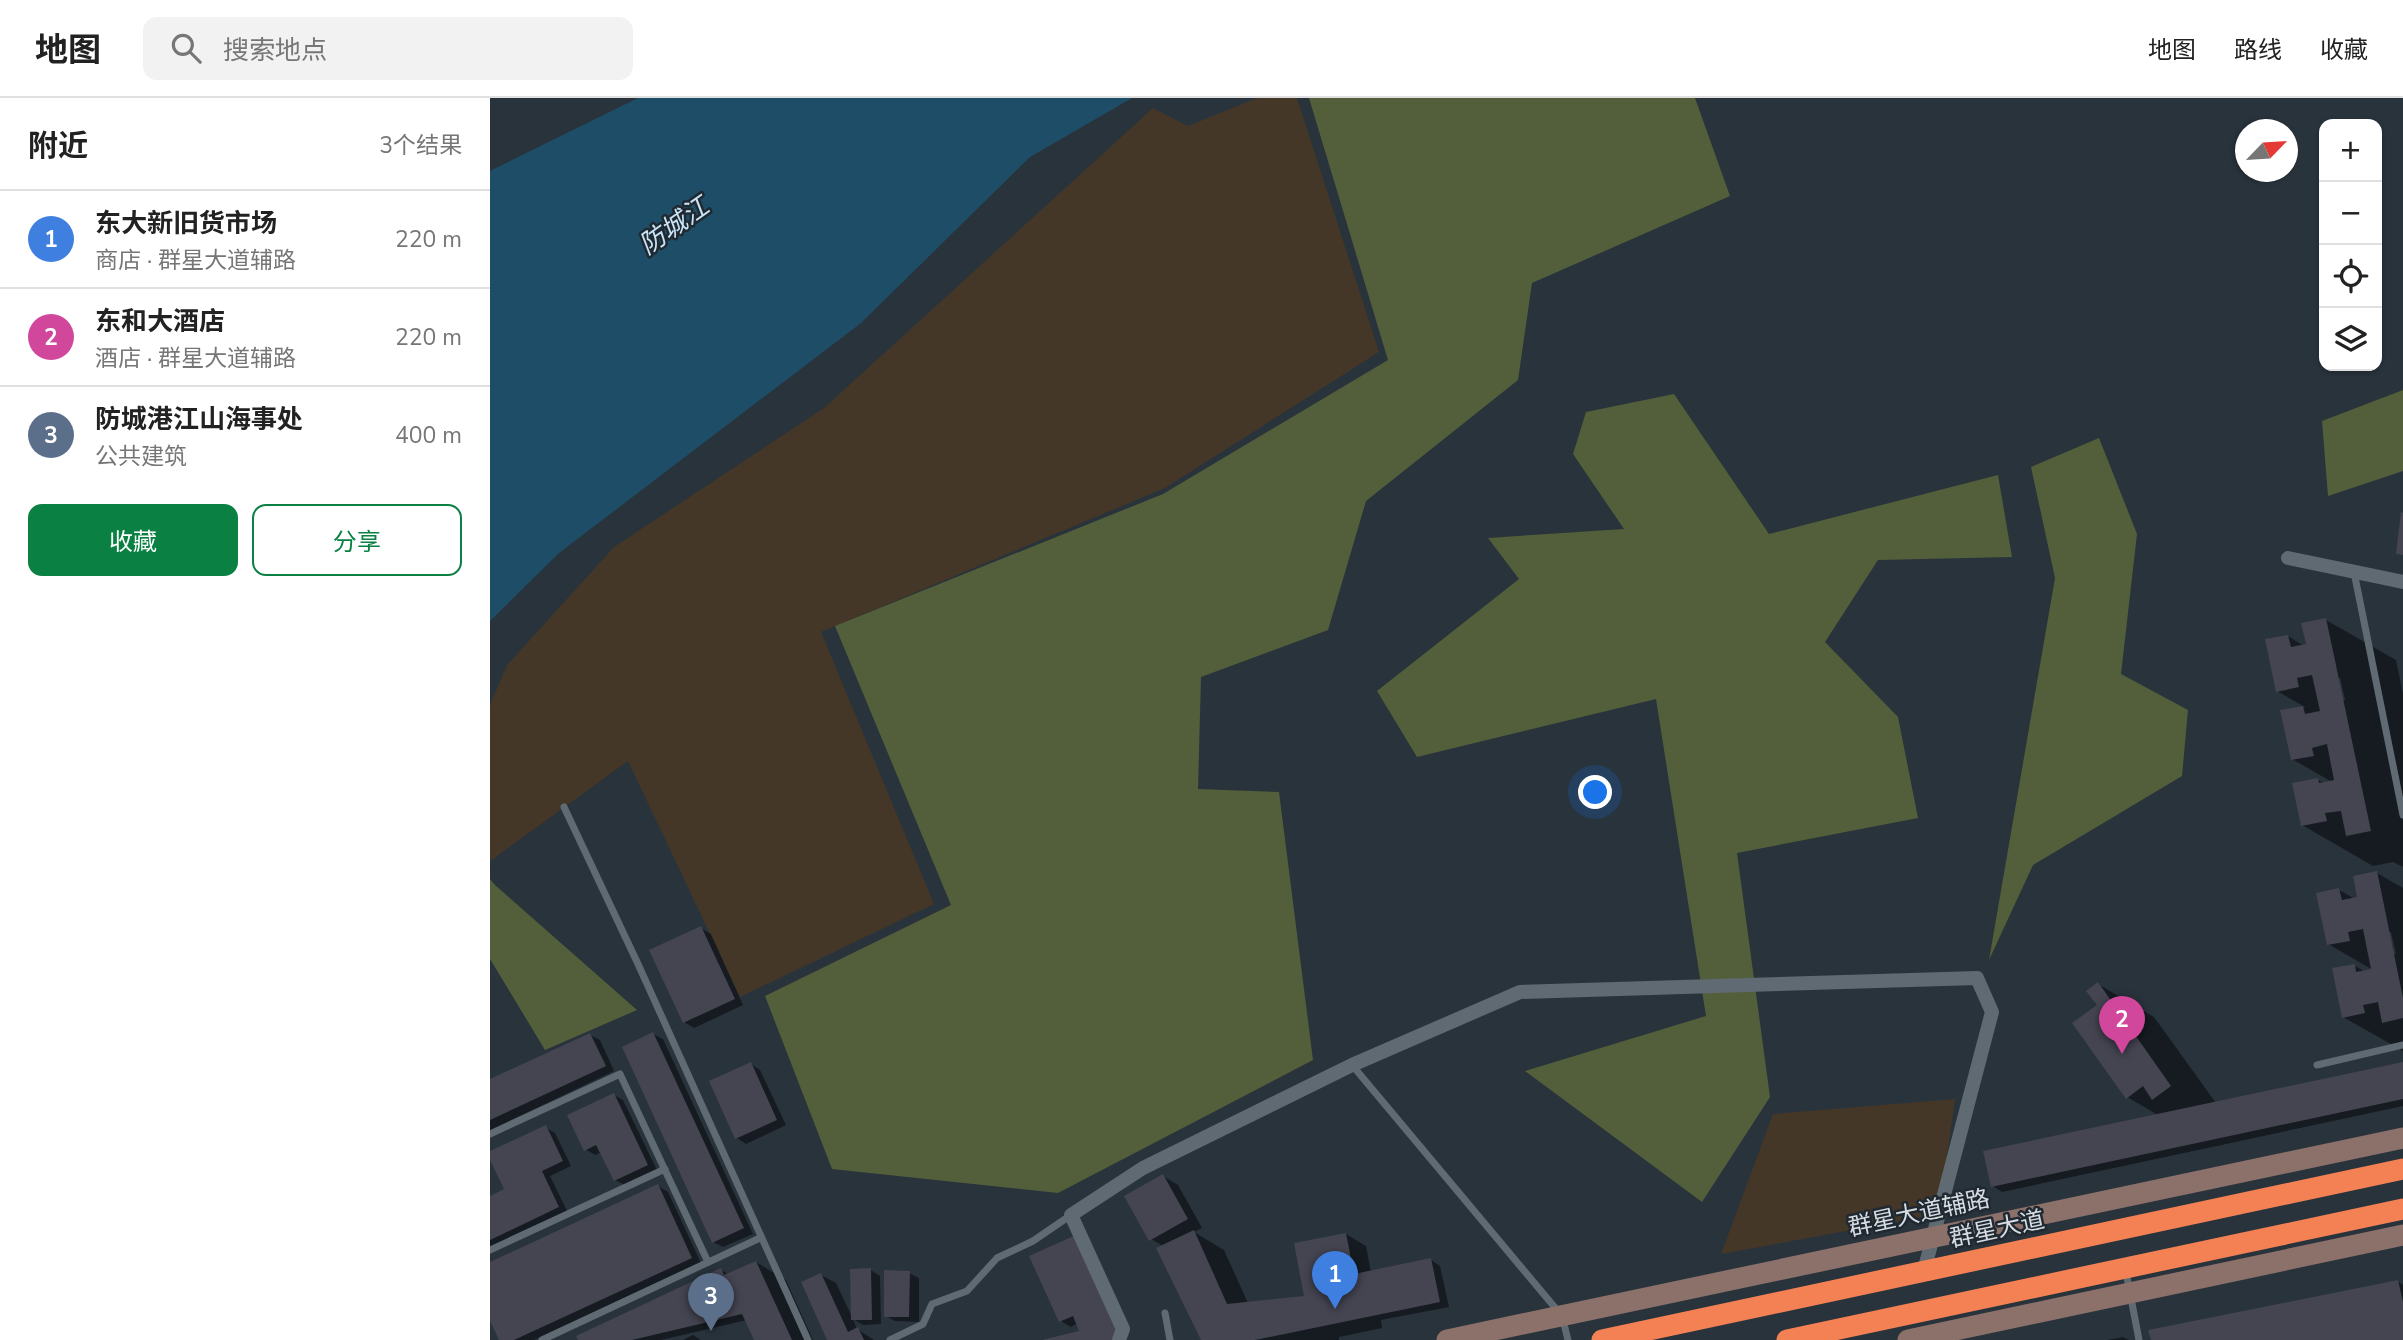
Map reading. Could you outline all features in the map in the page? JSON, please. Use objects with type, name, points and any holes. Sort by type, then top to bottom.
[{"type":"highway","name":"群星大道","points":[[1602,1340],[2403,1169]]},
{"type":"highway","points":[[1787,1340],[2403,1209]]},
{"type":"street","points":[[2288,558],[2403,582]]},
{"type":"street","points":[[1119,1340],[1123,1329],[1071,1215],[1143,1168],[1352,1065],[1520,992],[1977,978],[1992,1012],[1924,1271]]},
{"type":"street","name":"群星大道辅路","points":[[1447,1340],[2403,1138]]},
{"type":"street","points":[[1908,1340],[2403,1236]]},
{"type":"lane","points":[[2354,572],[2403,815]]},
{"type":"lane","points":[[564,807],[808,1340]]},
{"type":"lane","points":[[2317,1065],[2403,1045]]},
{"type":"lane","points":[[1352,1065],[1562,1316],[1568,1340]]},
{"type":"lane","points":[[490,1134],[620,1074],[708,1262]]},
{"type":"lane","points":[[490,1250],[665,1170]]},
{"type":"lane","points":[[890,1340],[923,1324],[932,1304],[967,1292],[997,1258],[1033,1241],[1071,1215]]},
{"type":"lane","points":[[542,1340],[761,1238]]},
{"type":"lane","points":[[2125,1268],[2139,1340]]},
{"type":"lane","points":[[1165,1313],[1170,1340]]},
{"type":"shaded area","points":[[1257,98],[1297,98],[1379,352],[1165,488],[821,632],[934,904],[740,997],[628,761],[490,861],[490,705],[507,665],[614,547],[824,408],[1153,108],[1188,126]]},
{"type":"shaded area","points":[[1955,1099],[1939,1214],[1721,1254],[1773,1114]]},
{"type":"green space","points":[[1309,98],[1695,98],[1730,196],[1532,283],[1518,380],[1366,501],[1328,630],[1201,677],[1198,789],[1279,792],[1313,1060],[1058,1193],[832,1169],[765,996],[951,905],[835,626],[1163,494],[1388,360]]},
{"type":"green space","points":[[2403,390],[2403,471],[2328,496],[2322,421]]},
{"type":"green space","points":[[1674,394],[1769,534],[1998,475],[2012,557],[1878,560],[1825,642],[1898,717],[1918,818],[1737,853],[1770,1097],[1702,1202],[1525,1071],[1706,1016],[1656,699],[1417,757],[1377,691],[1519,579],[1488,538],[1624,529],[1573,454],[1586,412]]},
{"type":"green space","points":[[2099,438],[2137,534],[2121,674],[2188,710],[2182,776],[2033,865],[1989,960],[2055,578],[2031,467]]},
{"type":"green space","points":[[490,879],[637,1010],[545,1050],[490,959]]},
{"type":"water","name":"防城江","points":[[638,98],[1132,98],[1030,157],[861,323],[559,553],[490,621],[490,171]]},
{"type":"building","points":[[2401,512],[2403,513],[2403,555],[2396,554]]},
{"type":"building","points":[[2326,618],[2371,831],[2346,836],[2341,811],[2325,813],[2327,821],[2301,826],[2292,783],[2318,778],[2319,783],[2334,780],[2327,744],[2312,748],[2314,756],[2291,760],[2280,710],[2303,706],[2305,714],[2320,711],[2312,675],[2297,678],[2299,687],[2276,692],[2265,639],[2288,635],[2291,647],[2306,644],[2301,623]]},
{"type":"building","points":[[2377,871],[2403,998],[2403,1018],[2382,1023],[2378,1002],[2363,1005],[2365,1013],[2342,1018],[2332,968],[2355,964],[2356,972],[2371,969],[2363,929],[2348,932],[2350,941],[2327,945],[2316,893],[2339,888],[2342,900],[2357,897],[2353,876]]},
{"type":"building","points":[[701,926],[735,999],[683,1023],[649,950]]},
{"type":"building","points":[[2098,982],[2171,1086],[2152,1100],[2143,1086],[2126,1099],[2072,1023],[2097,1005],[2086,991]]},
{"type":"building","points":[[653,1032],[744,1228],[712,1243],[622,1047]]},
{"type":"building","points":[[590,1033],[606,1066],[490,1120],[490,1079]]},
{"type":"building","points":[[751,1062],[777,1120],[735,1139],[709,1081]]},
{"type":"building","points":[[2403,1062],[2403,1099],[1991,1187],[1983,1151]]},
{"type":"building","points":[[614,1093],[648,1165],[614,1181],[596,1145],[584,1151],[567,1115]]},
{"type":"building","points":[[546,1125],[563,1161],[542,1171],[559,1207],[490,1240],[490,1196],[504,1189],[490,1160],[490,1151]]},
{"type":"building","points":[[1163,1174],[1188,1219],[1149,1241],[1124,1196]]},
{"type":"building","points":[[658,1184],[692,1258],[514,1340],[499,1340],[490,1321],[490,1262]]},
{"type":"building","points":[[1194,1230],[1227,1304],[1304,1296],[1294,1243],[1346,1233],[1354,1274],[1431,1258],[1440,1302],[1255,1340],[1201,1340],[1156,1248]]},
{"type":"building","points":[[1076,1235],[1117,1327],[1112,1340],[1042,1340],[1079,1331],[1073,1316],[1059,1322],[1029,1256]]},
{"type":"building","points":[[756,1261],[792,1340],[754,1340],[742,1314],[632,1340],[578,1340],[576,1336],[721,1268],[724,1275]]},
{"type":"building","points":[[871,1268],[872,1320],[851,1320],[850,1269]]},
{"type":"building","points":[[884,1270],[910,1271],[909,1317],[884,1317]]},
{"type":"building","points":[[821,1273],[848,1332],[858,1327],[864,1340],[827,1340],[801,1282]]},
{"type":"building","points":[[2398,1280],[2403,1302],[2403,1340],[2151,1340],[2148,1330]]},
{"type":"place","name":"东和大酒店","points":[[2122,1054]]},
{"type":"place","name":"东大新旧货市场","points":[[1335,1309]]},
{"type":"place","name":"防城港江山海事处","points":[[711,1331]]}]
